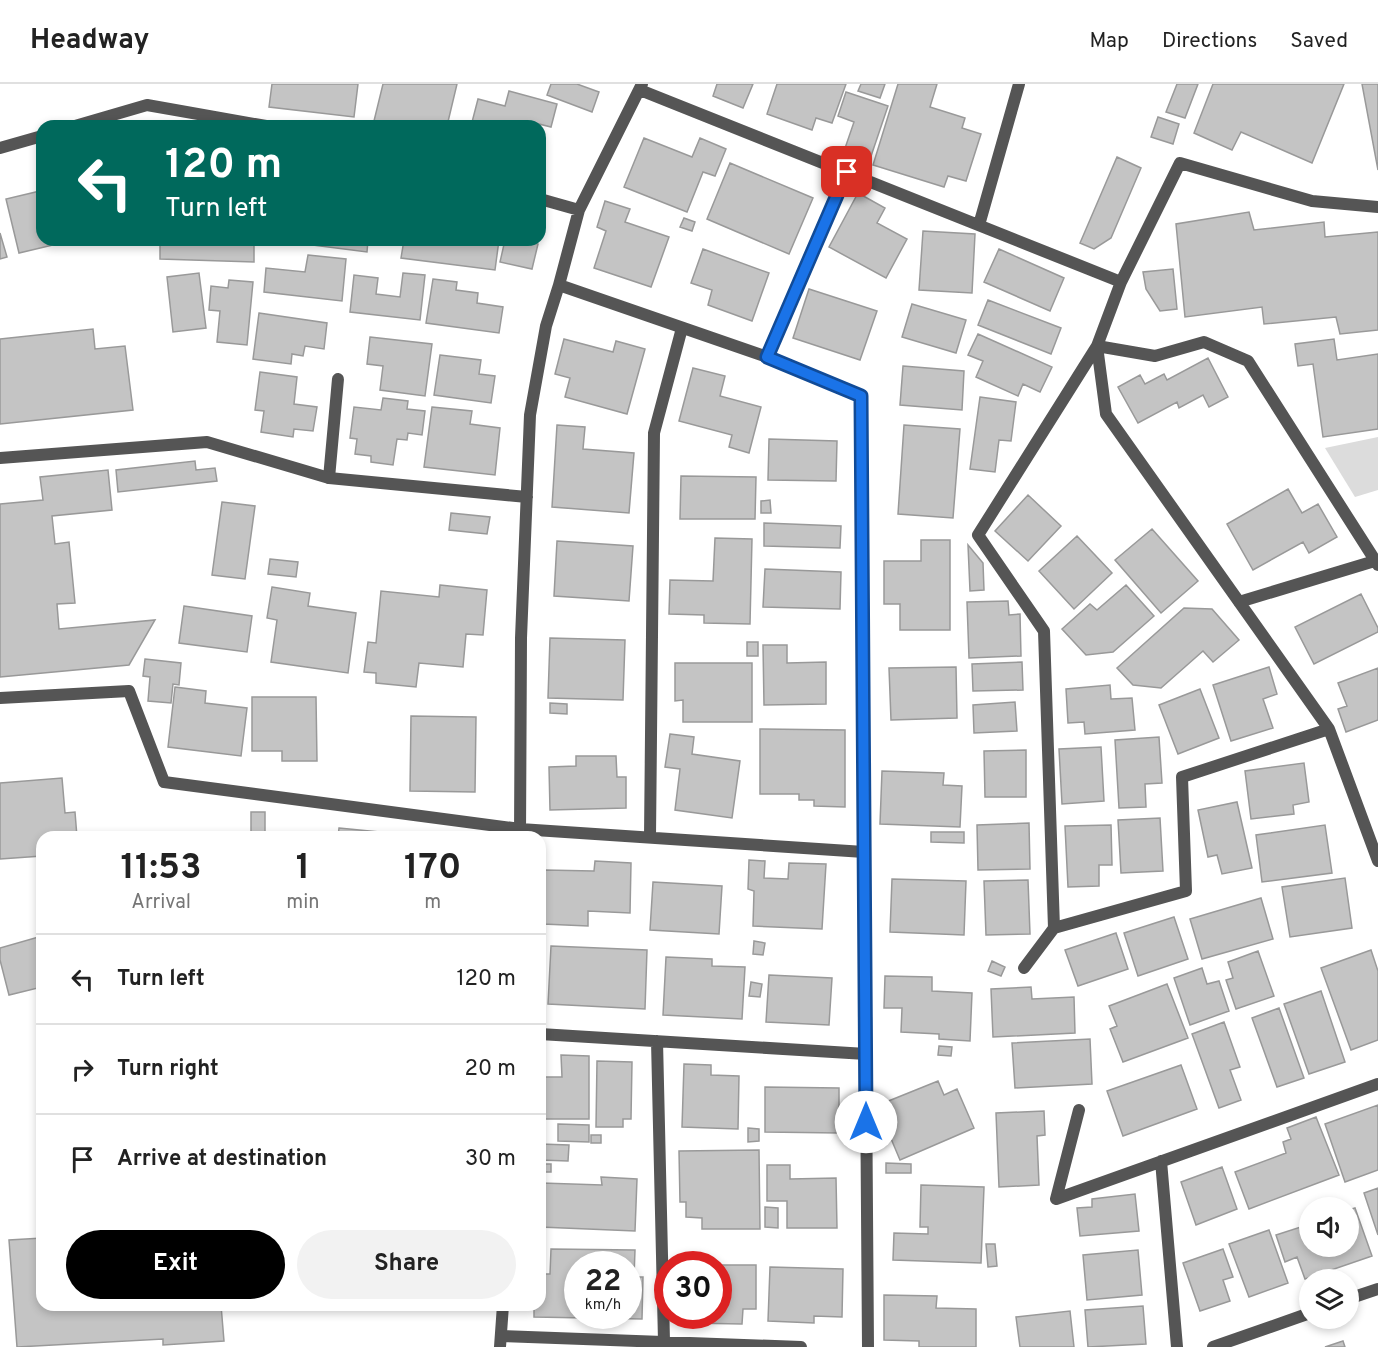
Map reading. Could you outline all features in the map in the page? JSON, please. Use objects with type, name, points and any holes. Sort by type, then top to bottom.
[{"type":"street","points":[[979,225],[1018,84]]},
{"type":"street","points":[[520,831],[521,638],[530,415],[546,326],[579,210],[641,87],[1121,282]]},
{"type":"street","points":[[96,120],[147,105],[232,120]]},
{"type":"street","points":[[0,148],[36,138]]},
{"type":"street","points":[[1054,928],[1044,631],[978,535],[1097,346],[1121,282],[1180,163],[1312,201],[1378,207]]},
{"type":"street","points":[[767,357],[847,172]]},
{"type":"street","points":[[546,201],[579,210]]},
{"type":"street","points":[[559,285],[767,357],[861,396],[868,1347]]},
{"type":"street","points":[[650,837],[654,433],[682,328]]},
{"type":"street","points":[[1097,346],[1155,356],[1204,342],[1248,362],[1377,562],[1239,602]]},
{"type":"street","points":[[1097,346],[1106,414],[1329,729],[1378,861]]},
{"type":"street","points":[[329,478],[338,379]]},
{"type":"street","points":[[0,458],[207,442],[329,478],[527,497]]},
{"type":"street","points":[[0,698],[129,691],[164,782],[506,831]]},
{"type":"street","points":[[1024,968],[1054,928],[1186,891],[1182,777],[1329,729]]},
{"type":"street","points":[[546,834],[650,837],[864,852]]},
{"type":"street","points":[[546,1034],[866,1054]]},
{"type":"street","points":[[657,1041],[664,1341]]},
{"type":"street","points":[[1079,1110],[1056,1199],[1378,1084]]},
{"type":"street","points":[[1161,1161],[1177,1347]]},
{"type":"street","points":[[1359,1295],[1378,1289]]},
{"type":"street","points":[[503,1311],[500,1342],[664,1341],[801,1347]]},
{"type":"street","points":[[1213,1347],[1299,1317]]},
{"type":"shaded area","points":[[1378,437],[1378,490],[1355,497],[1325,448]]},
{"type":"building","points":[[272,84],[358,84],[354,117],[269,107]]},
{"type":"building","points":[[383,84],[457,84],[448,120],[374,120]]},
{"type":"building","points":[[551,84],[577,84],[599,92],[592,112],[547,95]]},
{"type":"building","points":[[717,84],[753,84],[743,108],[713,96]]},
{"type":"building","points":[[777,84],[846,84],[832,123],[816,118],[812,130],[767,114]]},
{"type":"building","points":[[861,84],[885,84],[880,98],[858,91]]},
{"type":"building","points":[[898,84],[937,84],[930,107],[965,118],[962,128],[981,134],[966,181],[948,176],[944,187],[873,165]]},
{"type":"building","points":[[1177,84],[1198,84],[1185,118],[1166,112]]},
{"type":"building","points":[[1213,84],[1344,84],[1312,163],[1241,132],[1232,150],[1194,133]]},
{"type":"building","points":[[1362,84],[1378,84],[1378,170]]},
{"type":"building","points":[[509,91],[557,104],[551,127],[546,126],[546,120],[473,120],[478,99],[505,106]]},
{"type":"building","points":[[846,92],[888,106],[868,165],[842,157],[854,122],[838,116]]},
{"type":"building","points":[[1158,117],[1179,124],[1173,144],[1151,137]]},
{"type":"building","points":[[644,138],[692,157],[700,138],[726,149],[715,176],[703,172],[687,212],[624,187]]},
{"type":"building","points":[[1117,157],[1141,168],[1111,238],[1094,249],[1080,243]]},
{"type":"building","points":[[730,163],[813,198],[789,254],[707,219]]},
{"type":"building","points":[[36,192],[36,246],[49,246],[19,253],[6,199]]},
{"type":"building","points":[[858,193],[885,208],[877,223],[907,239],[886,278],[829,247]]},
{"type":"building","points":[[605,201],[630,209],[625,222],[669,237],[651,287],[594,268],[606,231],[597,227]]},
{"type":"building","points":[[1249,212],[1254,230],[1324,222],[1325,237],[1378,232],[1378,330],[1340,334],[1336,317],[1264,324],[1262,307],[1185,317],[1176,224]]},
{"type":"building","points":[[684,218],[695,222],[692,231],[680,227]]},
{"type":"building","points":[[923,231],[975,234],[972,293],[919,290]]},
{"type":"building","points":[[0,233],[7,257],[0,259]]},
{"type":"building","points":[[160,246],[254,246],[254,262],[160,259]]},
{"type":"building","points":[[320,246],[368,246],[367,252]]},
{"type":"building","points":[[403,246],[498,246],[495,270],[401,258]]},
{"type":"building","points":[[504,246],[538,246],[532,269],[500,262]]},
{"type":"building","points":[[703,249],[769,273],[752,321],[708,305],[712,290],[691,283]]},
{"type":"building","points":[[999,249],[1064,278],[1050,311],[984,282]]},
{"type":"building","points":[[308,255],[346,259],[342,301],[264,292],[266,268],[305,272]]},
{"type":"building","points":[[1173,269],[1177,309],[1160,311],[1146,289],[1143,272]]},
{"type":"building","points":[[199,273],[206,328],[173,332],[167,277]]},
{"type":"building","points":[[403,273],[425,275],[420,320],[350,312],[354,275],[378,278],[376,294],[400,297]]},
{"type":"building","points":[[433,279],[457,282],[456,290],[478,293],[477,303],[503,307],[499,333],[426,323]]},
{"type":"building","points":[[229,280],[253,282],[247,345],[217,342],[220,311],[209,310],[211,286],[228,288]]},
{"type":"building","points":[[809,289],[877,311],[860,360],[793,338]]},
{"type":"building","points":[[988,300],[1061,328],[1051,354],[978,325]]},
{"type":"building","points":[[912,304],[966,320],[956,353],[902,337]]},
{"type":"building","points":[[259,313],[327,323],[324,349],[305,346],[303,356],[292,354],[291,364],[253,359]]},
{"type":"building","points":[[93,329],[95,349],[125,346],[133,410],[0,424],[0,339]]},
{"type":"building","points":[[978,334],[1052,367],[1040,392],[1023,384],[1018,396],[976,377],[983,361],[968,355]]},
{"type":"building","points":[[370,337],[432,344],[425,396],[380,390],[383,366],[367,364]]},
{"type":"building","points":[[564,339],[613,352],[616,341],[645,349],[627,414],[565,397],[570,378],[555,374]]},
{"type":"building","points":[[1334,339],[1337,360],[1378,354],[1378,429],[1323,437],[1313,364],[1298,366],[1295,344]]},
{"type":"building","points":[[440,355],[481,360],[479,374],[495,376],[491,403],[434,395]]},
{"type":"building","points":[[1208,358],[1228,397],[1209,407],[1203,395],[1179,408],[1177,402],[1138,423],[1118,387],[1140,375],[1145,384],[1164,374],[1167,380]]},
{"type":"building","points":[[903,366],[964,371],[962,410],[900,405]]},
{"type":"building","points":[[693,368],[725,376],[720,396],[761,407],[749,453],[729,447],[732,435],[679,421]]},
{"type":"building","points":[[260,372],[297,377],[294,404],[317,407],[313,431],[294,429],[293,437],[261,432],[264,411],[255,410]]},
{"type":"building","points":[[980,397],[1016,402],[1011,441],[999,440],[995,472],[970,469]]},
{"type":"building","points":[[383,398],[408,401],[407,409],[425,411],[422,435],[408,433],[407,440],[397,439],[393,465],[371,462],[371,456],[355,454],[357,439],[350,438],[354,407],[381,410]]},
{"type":"building","points":[[432,407],[472,411],[470,424],[500,428],[495,475],[424,467]]},
{"type":"building","points":[[557,425],[585,427],[583,449],[634,453],[629,513],[552,507]]},
{"type":"building","points":[[904,425],[960,429],[953,518],[898,514]]},
{"type":"building","points":[[769,439],[837,441],[836,481],[768,480]]},
{"type":"building","points":[[195,461],[196,470],[215,468],[217,481],[118,492],[116,470]]},
{"type":"building","points":[[108,470],[112,510],[52,516],[55,544],[69,542],[75,603],[57,604],[59,629],[155,620],[129,665],[0,677],[0,504],[43,500],[40,477]]},
{"type":"building","points":[[681,476],[756,477],[755,519],[680,519]]},
{"type":"building","points":[[1288,489],[1302,513],[1318,504],[1337,537],[1309,553],[1303,542],[1253,570],[1227,524]]},
{"type":"building","points":[[1028,495],[1061,526],[1028,561],[995,531]]},
{"type":"building","points":[[770,500],[771,513],[761,513],[761,501]]},
{"type":"building","points":[[222,502],[255,506],[245,579],[212,575]]},
{"type":"building","points":[[451,513],[490,517],[487,534],[449,530]]},
{"type":"building","points":[[764,523],[841,526],[840,548],[764,546]]},
{"type":"building","points":[[1152,529],[1198,581],[1161,613],[1115,560]]},
{"type":"building","points":[[1077,536],[1112,573],[1074,609],[1039,571]]},
{"type":"building","points":[[715,538],[752,539],[750,624],[704,623],[704,615],[669,614],[670,580],[713,581]]},
{"type":"building","points":[[921,540],[950,540],[950,630],[900,630],[900,604],[884,604],[884,561],[921,561]]},
{"type":"building","points":[[557,541],[633,546],[629,601],[554,596]]},
{"type":"building","points":[[968,545],[983,563],[984,590],[970,591]]},
{"type":"building","points":[[270,559],[298,562],[296,577],[268,574]]},
{"type":"building","points":[[765,569],[841,572],[840,609],[763,607]]},
{"type":"building","points":[[440,585],[487,590],[483,635],[466,634],[463,667],[419,663],[416,687],[376,683],[376,673],[364,672],[368,642],[376,643],[381,591],[439,597]]},
{"type":"building","points":[[1126,585],[1154,616],[1113,652],[1086,655],[1062,629],[1090,604],[1097,610]]},
{"type":"building","points":[[272,587],[310,593],[308,606],[356,613],[348,673],[271,662],[277,620],[267,618]]},
{"type":"building","points":[[1361,594],[1378,632],[1314,664],[1295,627]]},
{"type":"building","points":[[1008,601],[1009,615],[1020,614],[1021,656],[969,658],[967,602]]},
{"type":"building","points":[[184,606],[252,616],[247,652],[179,643]]},
{"type":"building","points":[[1184,608],[1212,609],[1239,640],[1213,662],[1203,651],[1161,688],[1133,685],[1117,668]]},
{"type":"building","points":[[550,638],[625,640],[623,700],[548,698]]},
{"type":"building","points":[[747,642],[758,642],[758,656],[747,656]]},
{"type":"building","points":[[763,645],[787,645],[787,663],[826,662],[826,704],[764,705]]},
{"type":"building","points":[[145,659],[181,663],[179,685],[173,684],[171,703],[148,701],[150,677],[143,676]]},
{"type":"building","points":[[1022,662],[1023,690],[973,691],[972,664]]},
{"type":"building","points":[[675,663],[752,663],[752,722],[683,722],[683,700],[675,701]]},
{"type":"building","points":[[956,667],[957,718],[891,720],[889,668]]},
{"type":"building","points":[[1269,667],[1277,694],[1263,699],[1273,728],[1231,741],[1213,685]]},
{"type":"building","points":[[1378,668],[1378,720],[1346,732],[1338,709],[1347,706],[1338,683]]},
{"type":"building","points":[[1110,685],[1111,699],[1132,698],[1135,730],[1085,734],[1084,722],[1068,723],[1066,689]]},
{"type":"building","points":[[175,687],[206,691],[205,703],[247,708],[241,756],[168,747]]},
{"type":"building","points":[[1200,689],[1219,738],[1178,754],[1159,705]]},
{"type":"building","points":[[252,697],[316,697],[317,761],[282,761],[282,751],[252,751]]},
{"type":"building","points":[[1015,702],[1017,731],[974,733],[973,705]]},
{"type":"building","points":[[550,703],[567,704],[567,714],[550,713]]},
{"type":"building","points":[[411,716],[476,717],[475,792],[410,791]]},
{"type":"building","points":[[760,729],[845,730],[845,807],[814,806],[814,800],[799,800],[799,794],[760,794]]},
{"type":"building","points":[[670,734],[694,737],[692,754],[740,761],[732,818],[675,810],[680,769],[665,767]]},
{"type":"building","points":[[1159,737],[1162,783],[1145,784],[1146,807],[1119,808],[1115,740]]},
{"type":"building","points":[[1101,747],[1104,801],[1062,804],[1059,749]]},
{"type":"building","points":[[1026,750],[1026,797],[985,797],[984,751]]},
{"type":"building","points":[[576,756],[616,756],[617,777],[626,777],[626,808],[550,810],[549,767],[576,766]]},
{"type":"building","points":[[1304,763],[1309,802],[1293,805],[1294,814],[1251,819],[1245,771]]},
{"type":"building","points":[[882,771],[944,773],[943,785],[962,786],[960,827],[880,824]]},
{"type":"building","points":[[62,778],[65,813],[75,812],[77,831],[36,831],[36,856],[0,859],[0,783]]},
{"type":"building","points":[[1237,802],[1252,868],[1222,874],[1217,855],[1208,857],[1198,810]]},
{"type":"building","points":[[251,812],[265,812],[265,831],[251,831]]},
{"type":"building","points":[[1160,818],[1163,871],[1121,873],[1118,820]]},
{"type":"building","points":[[1029,823],[1030,869],[978,870],[977,825]]},
{"type":"building","points":[[1111,825],[1112,865],[1099,865],[1099,886],[1068,887],[1065,826]]},
{"type":"building","points":[[1325,825],[1332,873],[1262,882],[1256,835]]},
{"type":"building","points":[[339,828],[369,831],[339,831]]},
{"type":"building","points":[[931,832],[964,832],[964,843],[931,842]]},
{"type":"building","points":[[749,860],[765,861],[764,878],[788,879],[789,863],[826,864],[822,929],[753,926],[754,891],[748,889]]},
{"type":"building","points":[[595,861],[631,863],[630,913],[588,911],[588,926],[546,924],[546,870],[594,871]]},
{"type":"building","points":[[1345,878],[1352,928],[1290,937],[1282,887]]},
{"type":"building","points":[[892,879],[966,881],[964,935],[890,932]]},
{"type":"building","points":[[1028,880],[1030,934],[986,935],[984,881]]},
{"type":"building","points":[[653,882],[722,886],[719,934],[650,930]]},
{"type":"building","points":[[1261,898],[1273,939],[1202,959],[1190,919]]},
{"type":"building","points":[[1174,917],[1188,959],[1138,976],[1124,933]]},
{"type":"building","points":[[1116,933],[1128,969],[1078,986],[1065,950]]},
{"type":"building","points":[[36,938],[36,988],[9,995],[0,960],[0,948]]},
{"type":"building","points":[[754,941],[765,943],[763,955],[753,954]]},
{"type":"building","points":[[551,946],[647,950],[645,1009],[548,1004]]},
{"type":"building","points":[[1371,950],[1378,971],[1378,1040],[1351,1050],[1321,968]]},
{"type":"building","points":[[1258,951],[1274,996],[1236,1009],[1226,980],[1233,978],[1228,962]]},
{"type":"building","points":[[666,957],[712,959],[712,966],[745,967],[742,1019],[663,1015]]},
{"type":"building","points":[[992,961],[1005,967],[1001,976],[988,971]]},
{"type":"building","points":[[1202,968],[1207,984],[1219,981],[1229,1011],[1190,1025],[1174,978]]},
{"type":"building","points":[[769,975],[832,978],[829,1025],[766,1022]]},
{"type":"building","points":[[885,976],[932,977],[932,991],[972,993],[970,1041],[939,1039],[939,1034],[901,1032],[902,1008],[884,1008]]},
{"type":"building","points":[[751,982],[762,984],[760,997],[749,996]]},
{"type":"building","points":[[1167,984],[1188,1038],[1123,1062],[1110,1029],[1117,1026],[1109,1006]]},
{"type":"building","points":[[1031,987],[1032,999],[1074,997],[1075,1033],[993,1037],[991,989]]},
{"type":"building","points":[[1321,991],[1345,1062],[1309,1074],[1284,1004]]},
{"type":"building","points":[[1279,1008],[1304,1078],[1277,1087],[1252,1018]]},
{"type":"building","points":[[1224,1022],[1240,1067],[1230,1070],[1241,1100],[1219,1108],[1192,1034]]},
{"type":"building","points":[[1090,1039],[1092,1084],[1015,1088],[1012,1043]]},
{"type":"building","points":[[939,1046],[952,1047],[951,1056],[938,1055]]},
{"type":"building","points":[[561,1055],[589,1056],[589,1119],[546,1119],[546,1077],[562,1077]]},
{"type":"building","points":[[597,1061],[632,1062],[631,1119],[623,1119],[623,1127],[596,1127]]},
{"type":"building","points":[[684,1064],[711,1065],[711,1075],[739,1076],[738,1129],[682,1127]]},
{"type":"building","points":[[1181,1065],[1197,1109],[1123,1136],[1107,1091]]},
{"type":"building","points":[[938,1081],[944,1095],[957,1089],[974,1128],[900,1160],[884,1122],[893,1119],[886,1102]]},
{"type":"building","points":[[765,1087],[839,1088],[839,1133],[765,1132]]},
{"type":"building","points":[[1378,1105],[1378,1170],[1345,1182],[1325,1124]]},
{"type":"building","points":[[1044,1111],[1045,1135],[1037,1136],[1039,1185],[999,1187],[996,1113]]},
{"type":"building","points":[[1316,1117],[1339,1175],[1249,1209],[1235,1172],[1286,1153],[1283,1142],[1291,1139],[1287,1128]]},
{"type":"building","points":[[558,1124],[589,1125],[589,1142],[558,1141]]},
{"type":"building","points":[[748,1128],[759,1129],[759,1141],[748,1142]]},
{"type":"building","points":[[591,1135],[601,1135],[601,1143],[591,1143]]},
{"type":"building","points":[[546,1144],[569,1145],[568,1161],[546,1160]]},
{"type":"building","points":[[759,1150],[760,1229],[702,1229],[702,1218],[686,1217],[686,1202],[680,1202],[679,1151]]},
{"type":"building","points":[[886,1163],[911,1164],[911,1173],[886,1173]]},
{"type":"building","points":[[546,1164],[551,1164],[551,1172],[546,1172]]},
{"type":"building","points":[[767,1165],[790,1165],[790,1179],[836,1178],[837,1228],[787,1228],[787,1201],[767,1201]]},
{"type":"building","points":[[1222,1167],[1237,1209],[1196,1225],[1181,1182]]},
{"type":"building","points":[[601,1177],[637,1179],[635,1231],[546,1227],[546,1183],[602,1185]]},
{"type":"building","points":[[921,1185],[984,1187],[981,1263],[893,1260],[894,1233],[928,1234],[928,1227],[920,1227]]},
{"type":"building","points":[[1378,1188],[1378,1235],[1364,1193]]},
{"type":"building","points":[[1135,1194],[1139,1231],[1080,1236],[1077,1208],[1092,1207],[1092,1199]]},
{"type":"building","points":[[765,1207],[778,1208],[778,1228],[765,1227]]},
{"type":"building","points":[[1359,1219],[1372,1256],[1334,1269],[1301,1269],[1297,1257],[1285,1262],[1276,1235],[1299,1228],[1299,1257],[1359,1257]]},
{"type":"building","points":[[1269,1230],[1288,1283],[1249,1297],[1229,1244]]},
{"type":"building","points":[[36,1238],[36,1311],[222,1311],[224,1341],[163,1345],[163,1339],[17,1347],[9,1240]]},
{"type":"building","points":[[986,1244],[995,1244],[997,1266],[988,1267]]},
{"type":"building","points":[[551,1249],[635,1250],[564,1251],[564,1318],[534,1317],[534,1311],[546,1311],[546,1274],[550,1274]]},
{"type":"building","points":[[1223,1249],[1233,1277],[1223,1280],[1230,1301],[1200,1311],[1183,1263]]},
{"type":"building","points":[[1138,1250],[1142,1295],[1087,1300],[1083,1255]]},
{"type":"building","points":[[732,1265],[756,1265],[756,1309],[743,1309],[742,1324],[732,1324]]},
{"type":"building","points":[[770,1267],[843,1269],[842,1317],[814,1316],[814,1323],[768,1321]]},
{"type":"building","points":[[884,1295],[937,1296],[936,1308],[976,1309],[976,1347],[919,1347],[919,1341],[884,1340]]},
{"type":"building","points":[[1143,1306],[1146,1344],[1088,1347],[1085,1310]]},
{"type":"building","points":[[1070,1311],[1074,1347],[1020,1347],[1016,1317]]},
{"type":"building","points":[[1343,1341],[1345,1347],[1325,1347]]},
{"type":"route","points":[[847,172],[767,357],[861,396],[866,1122]]}]
